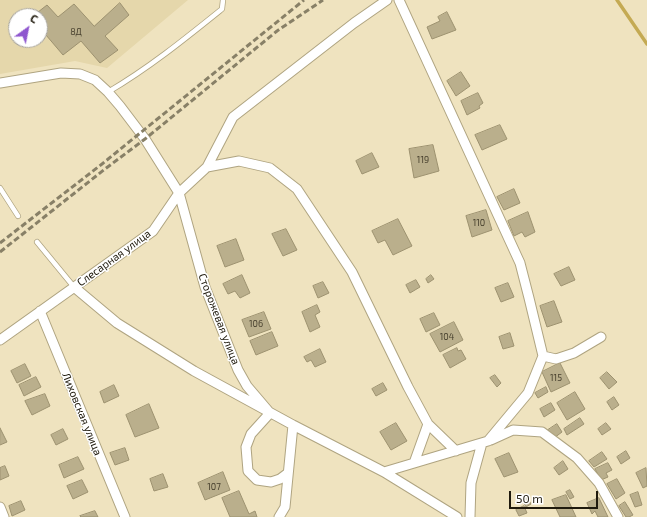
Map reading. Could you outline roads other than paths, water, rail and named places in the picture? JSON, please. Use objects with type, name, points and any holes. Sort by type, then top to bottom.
[{"type":"street","name":"Слесарная улица","points":[[0,340],[153,231],[179,193],[207,167],[233,117],[354,22],[387,0]]},
{"type":"street","points":[[399,0],[520,264],[543,356],[528,393],[485,442],[471,483],[470,517]]},
{"type":"street","name":"Сторожевая улица","points":[[0,83],[61,73],[80,74],[95,80],[120,106],[145,139],[179,193],[204,287],[238,370],[246,386],[270,413]]},
{"type":"street","points":[[207,167],[239,161],[270,168],[297,189],[352,272],[428,424],[456,451]]},
{"type":"street","points":[[74,287],[117,323],[194,370],[292,426],[384,472],[457,517]]},
{"type":"street","name":"Лиховская улица","points":[[40,311],[125,517]]},
{"type":"street","points":[[543,356],[556,359],[574,353],[601,337]]},
{"type":"street","points":[[270,413],[251,434],[248,440],[246,447],[248,471],[257,480],[271,482],[280,479],[288,473]]},
{"type":"street","points":[[414,463],[428,424]]},
{"type":"street","points":[[287,517],[285,507],[292,426]]},
{"type":"street","points":[[384,472],[485,442],[513,430],[542,432],[577,458],[599,483],[618,517]]},
{"type":"street","points":[[0,506],[4,517]]},
{"type":"street","points":[[279,517],[285,507]]},
{"type":"lane","points":[[108,92],[140,72],[222,9],[222,0]]},
{"type":"lane","points":[[0,188],[18,216]]},
{"type":"lane","points":[[37,242],[74,287]]},
{"type":"waterway","points":[[617,0],[647,44]]},
{"type":"railway","points":[[0,243],[102,164],[304,0]]},
{"type":"railway","points":[[0,252],[145,139],[277,31],[323,0]]}]
